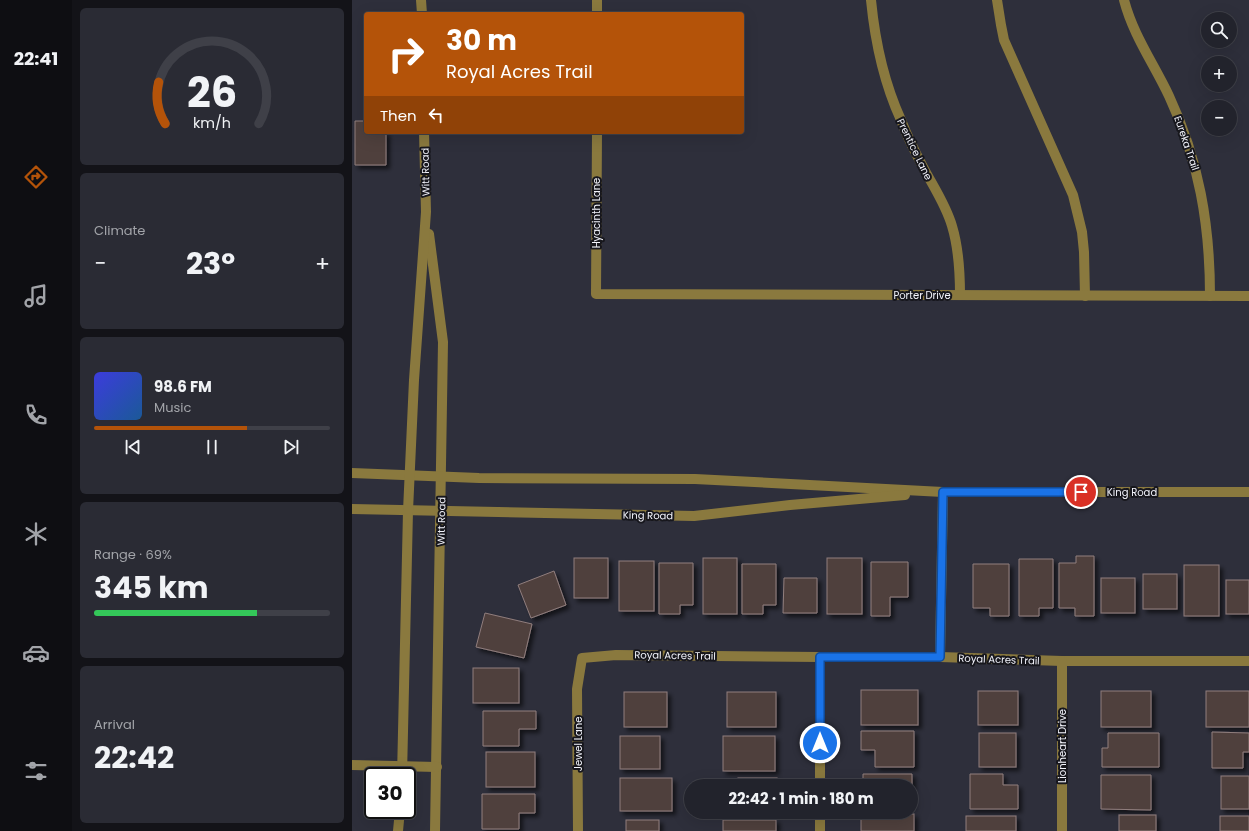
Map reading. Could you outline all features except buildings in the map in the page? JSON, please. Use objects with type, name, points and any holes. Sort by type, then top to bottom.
[{"type":"street","points":[[421,0],[422,12]]},
{"type":"street","points":[[597,12],[598,0]]},
{"type":"street","name":"Prentice Lane","points":[[871,0],[877,41],[883,68],[900,118],[917,155],[946,210],[952,226],[960,262],[960,295]]},
{"type":"street","points":[[997,0],[1004,40],[1073,195],[1082,232],[1085,296]]},
{"type":"street","name":"Eureka Trail","points":[[1124,0],[1133,29],[1169,95],[1180,120],[1197,172],[1207,226],[1210,253],[1210,296]]},
{"type":"street","name":"Witt Road","points":[[403,767],[408,510],[414,380],[426,212],[424,134]]},
{"type":"street","name":"Hyacinth Lane","points":[[596,294],[597,134]]},
{"type":"street","name":"Witt Road","points":[[426,212],[443,342],[435,831]]},
{"type":"street","name":"Porter Drive","points":[[596,294],[1249,296]]},
{"type":"street","name":"King Road","points":[[352,474],[479,478],[695,479],[943,492],[1249,492]]},
{"type":"street","points":[[940,657],[943,492]]},
{"type":"street","name":"King Road","points":[[352,509],[694,516],[790,505],[943,492]]},
{"type":"street","name":"Royal Acres Trail","points":[[582,658],[616,654],[940,657],[1062,661],[1249,661]]},
{"type":"street","points":[[820,657],[820,779]]},
{"type":"street","name":"Jewel Lane","points":[[578,831],[577,689],[582,658]]},
{"type":"street","name":"Lionheart Drive","points":[[1062,661],[1062,831]]},
{"type":"street","points":[[352,765],[369,767]]},
{"type":"street","points":[[416,769],[437,767]]},
{"type":"street","points":[[398,831],[399,819]]},
{"type":"street","points":[[820,819],[820,831]]},
{"type":"route","points":[[820,743],[820,657],[940,657],[943,492],[1081,492]]}]
